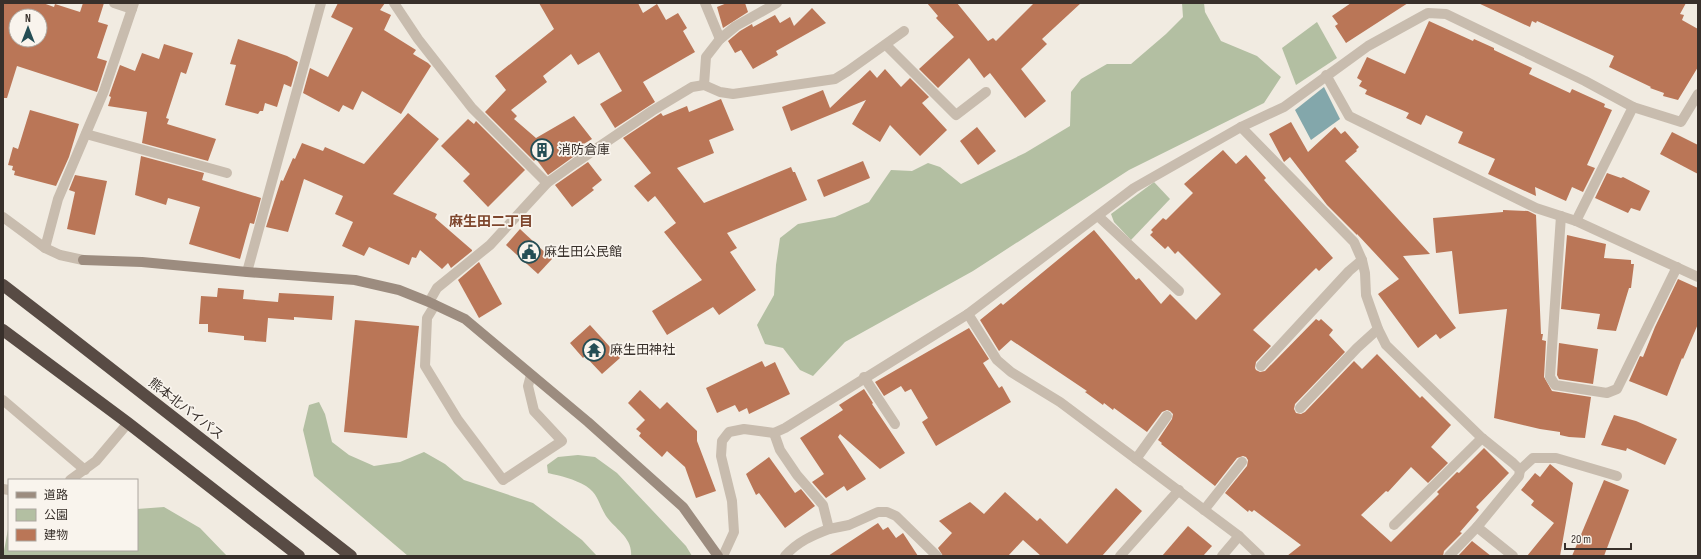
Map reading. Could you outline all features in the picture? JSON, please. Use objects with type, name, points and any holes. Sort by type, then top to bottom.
[{"type":"highway","name":"熊本北バイパス","points":[[3,286],[350,556]]},
{"type":"highway","points":[[3,330],[128,423],[299,556]]},
{"type":"street","points":[[45,248],[58,199],[104,91],[133,6],[114,3]]},
{"type":"street","points":[[247,272],[321,3]]},
{"type":"street","points":[[394,3],[418,39],[472,108],[546,183]]},
{"type":"street","points":[[705,3],[720,39]]},
{"type":"street","points":[[704,85],[706,57],[720,39],[736,26],[777,3]]},
{"type":"street","points":[[724,556],[734,532],[732,501],[721,456],[722,442],[729,432],[744,429],[774,433],[785,428],[864,377],[968,314],[1134,188],[1241,127],[1284,107],[1326,75],[1368,46],[1428,13],[1446,14],[1584,81],[1632,107],[1681,122],[1698,94]]},
{"type":"street","points":[[531,375],[528,386],[534,411],[562,442],[503,480],[458,420],[425,366],[427,318],[437,288],[490,245],[546,183],[652,111],[692,88],[704,85],[720,92],[733,94],[834,79],[886,45],[904,31]]},
{"type":"street","points":[[886,45],[956,115],[986,92]]},
{"type":"street","points":[[1326,75],[1349,116],[1536,208],[1576,221],[1698,277]]},
{"type":"street","points":[[1576,221],[1632,107]]},
{"type":"street","points":[[1241,127],[1354,242],[1362,260],[1365,273],[1366,296],[1378,329],[1386,345],[1482,438],[1520,470],[1520,476],[1477,527],[1449,556]]},
{"type":"street","points":[[86,134],[227,173]]},
{"type":"street","points":[[1098,216],[1180,291]]},
{"type":"street","points":[[1561,216],[1550,377],[1555,385],[1607,393],[1617,389],[1677,267]]},
{"type":"street","points":[[3,217],[45,248],[60,255],[83,260],[142,262],[356,280],[399,290],[432,303],[465,319],[588,422],[683,507],[718,556]]},
{"type":"street","points":[[1261,366],[1349,271],[1362,260]]},
{"type":"street","points":[[968,314],[997,360],[1011,372],[1060,402],[1239,536],[1260,556]]},
{"type":"street","points":[[1300,408],[1357,348],[1378,329]]},
{"type":"street","points":[[864,377],[895,424]]},
{"type":"street","points":[[3,400],[85,470]]},
{"type":"street","points":[[1136,460],[1167,416]]},
{"type":"street","points":[[72,479],[96,461],[128,423]]},
{"type":"street","points":[[774,433],[780,450],[797,475],[823,505],[829,529]]},
{"type":"street","points":[[1394,525],[1482,438]]},
{"type":"street","points":[[1520,470],[1533,458],[1556,458],[1617,476]]},
{"type":"street","points":[[1204,510],[1242,462]]},
{"type":"street","points":[[1120,556],[1179,490]]},
{"type":"street","points":[[785,556],[789,551],[811,535],[829,529],[849,526],[878,512],[887,512],[896,516],[937,556]]},
{"type":"street","points":[[1477,527],[1513,556]]},
{"type":"street","points":[[1222,556],[1239,536]]},
{"type":"green space","points":[[1182,3],[1204,3],[1205,12],[1221,41],[1257,56],[1281,77],[1264,103],[1129,170],[973,271],[845,342],[813,376],[800,370],[783,348],[765,344],[757,325],[774,295],[780,238],[798,224],[835,217],[869,202],[891,170],[912,171],[928,163],[940,167],[961,184],[1025,153],[1070,126],[1071,92],[1081,79],[1107,64],[1131,64],[1166,34],[1183,17]]},
{"type":"green space","points":[[1317,22],[1337,58],[1296,85],[1282,48]]},
{"type":"green space","points":[[1154,182],[1170,199],[1131,240],[1114,222],[1111,214]]},
{"type":"green space","points":[[319,402],[325,414],[332,442],[349,455],[374,466],[400,462],[424,452],[445,464],[464,480],[533,503],[582,540],[597,556],[408,556],[314,476],[303,430],[309,405]]},
{"type":"green space","points":[[578,455],[595,457],[617,473],[686,546],[692,556],[631,556],[629,544],[623,534],[606,516],[596,496],[590,489],[572,480],[548,473],[547,465],[558,457]]},
{"type":"green space","points":[[164,507],[200,528],[227,556],[3,556],[8,529],[8,551],[138,551],[138,509]]},
{"type":"water","points":[[1324,87],[1340,119],[1311,140],[1295,110]]},
{"type":"building","points":[[3,3],[43,3],[54,7],[55,4],[80,12],[83,3],[104,3],[98,22],[108,25],[97,58],[107,61],[97,92],[17,66],[7,98],[3,98]]},
{"type":"building","points":[[338,3],[385,3],[380,10],[391,15],[384,30],[416,50],[413,54],[431,66],[401,114],[362,91],[353,110],[343,105],[339,112],[303,93],[310,68],[328,77],[353,28],[331,17]]},
{"type":"building","points":[[539,3],[638,3],[643,13],[657,4],[666,20],[678,13],[687,28],[683,31],[695,52],[643,82],[655,102],[615,128],[600,104],[622,91],[599,52],[578,65],[571,54],[543,76],[547,82],[511,110],[517,116],[514,119],[536,138],[574,116],[592,139],[577,148],[580,152],[548,175],[536,159],[534,161],[485,112],[506,90],[495,76],[554,29]]},
{"type":"building","points":[[727,3],[745,3],[748,12],[723,28],[717,7]]},
{"type":"building","points":[[927,3],[957,3],[988,41],[993,38],[996,41],[1034,3],[1081,3],[1042,39],[1047,44],[1021,69],[1046,101],[1025,118],[990,73],[984,78],[969,58],[938,88],[919,69],[954,37],[936,18],[938,16]]},
{"type":"building","points":[[1351,3],[1408,3],[1346,43],[1335,26],[1338,24],[1332,16]]},
{"type":"building","points":[[1478,3],[1686,3],[1680,14],[1684,15],[1682,20],[1698,29],[1698,67],[1678,100],[1663,96],[1664,93],[1650,88],[1651,87],[1609,67],[1614,56],[1537,21],[1536,23],[1532,21],[1530,27]]},
{"type":"building","points":[[812,8],[826,23],[776,51],[778,55],[753,69],[741,50],[735,53],[728,41],[740,31],[752,24],[753,27],[775,15],[780,23],[790,17],[794,26]]},
{"type":"building","points":[[1429,21],[1473,41],[1474,39],[1494,48],[1494,50],[1532,68],[1529,74],[1570,93],[1572,89],[1605,104],[1604,107],[1612,110],[1587,165],[1595,168],[1583,192],[1572,187],[1566,201],[1535,187],[1536,196],[1488,174],[1495,159],[1458,143],[1463,132],[1426,115],[1421,125],[1406,118],[1409,113],[1365,94],[1367,90],[1359,86],[1362,81],[1357,78],[1367,57],[1405,74]]},
{"type":"building","points":[[238,39],[287,56],[298,62],[291,87],[284,84],[277,107],[265,103],[263,111],[260,111],[258,114],[225,105],[236,65],[230,64]]},
{"type":"building","points":[[164,44],[193,53],[186,74],[181,72],[166,118],[169,119],[167,124],[216,139],[208,161],[142,143],[147,112],[108,106],[111,97],[109,96],[120,65],[135,71],[142,53],[159,59]]},
{"type":"building","points":[[885,69],[901,87],[910,78],[929,97],[922,103],[947,130],[920,156],[890,125],[880,142],[852,124],[866,100],[791,131],[782,107],[823,90],[830,108],[870,70],[877,78]]},
{"type":"building","points":[[721,99],[734,130],[709,140],[714,153],[677,168],[704,203],[791,167],[793,172],[795,172],[807,200],[727,233],[737,248],[730,252],[756,290],[719,315],[713,307],[667,335],[652,311],[702,280],[664,232],[676,223],[655,196],[648,202],[634,186],[651,173],[623,138],[661,113],[663,116],[687,106],[689,112]]},
{"type":"building","points":[[30,110],[79,124],[69,157],[56,186],[14,175],[15,171],[12,170],[13,166],[8,165],[13,147],[18,149]]},
{"type":"building","points":[[408,113],[439,139],[393,194],[437,214],[435,218],[472,250],[451,268],[448,263],[442,269],[420,250],[416,258],[412,257],[409,265],[369,247],[364,256],[342,246],[353,222],[335,214],[343,196],[304,179],[288,232],[266,227],[281,180],[283,181],[293,158],[295,159],[302,143],[323,151],[325,147],[364,164]]},
{"type":"building","points":[[468,119],[474,124],[476,121],[525,170],[488,207],[463,181],[470,174],[441,146]]},
{"type":"building","points":[[1291,122],[1308,152],[1335,127],[1341,134],[1345,131],[1359,147],[1356,150],[1357,151],[1345,161],[1430,254],[1403,256],[1456,328],[1440,339],[1436,334],[1418,348],[1378,294],[1399,279],[1357,234],[1327,205],[1290,157],[1284,162],[1269,134]]},
{"type":"building","points":[[977,127],[996,151],[978,165],[960,141]]},
{"type":"building","points":[[1672,132],[1698,145],[1698,174],[1660,154]]},
{"type":"building","points":[[1223,150],[1236,164],[1246,155],[1266,178],[1264,180],[1333,258],[1319,271],[1316,268],[1253,330],[1271,346],[1256,362],[1256,370],[1260,372],[1265,371],[1316,319],[1319,321],[1321,319],[1333,330],[1329,335],[1345,352],[1295,404],[1294,409],[1296,413],[1301,414],[1305,412],[1354,361],[1362,369],[1377,354],[1420,398],[1422,396],[1451,425],[1431,447],[1448,463],[1428,483],[1411,467],[1388,492],[1386,491],[1361,515],[1391,542],[1439,494],[1437,492],[1484,448],[1509,473],[1476,507],[1479,510],[1460,532],[1462,533],[1444,551],[1443,556],[1287,556],[1301,545],[1254,510],[1252,512],[1249,510],[1248,512],[1225,493],[1247,466],[1248,460],[1246,457],[1243,456],[1237,458],[1215,486],[1161,444],[1162,443],[1158,440],[1172,419],[1173,414],[1170,411],[1167,410],[1162,412],[1147,432],[1114,408],[1113,410],[1104,403],[1103,405],[1085,392],[1087,391],[1011,340],[999,351],[980,320],[1001,303],[1003,305],[1094,230],[1136,280],[1139,278],[1161,304],[1170,294],[1196,320],[1221,294],[1178,251],[1175,254],[1168,246],[1165,249],[1150,235],[1153,232],[1151,230],[1163,218],[1166,220],[1193,193],[1184,184]]},
{"type":"building","points":[[141,156],[204,173],[202,180],[261,198],[254,224],[250,223],[240,259],[189,244],[200,207],[168,198],[166,205],[135,195]]},
{"type":"building","points":[[863,161],[870,178],[824,197],[817,180]]},
{"type":"building","points":[[588,162],[602,180],[592,188],[594,190],[572,207],[555,185]]},
{"type":"building","points":[[1607,173],[1621,178],[1623,177],[1650,191],[1640,211],[1631,208],[1628,213],[1595,198]]},
{"type":"building","points":[[75,175],[107,181],[95,235],[67,229],[75,192],[69,190]]},
{"type":"building","points":[[1503,210],[1528,211],[1536,215],[1541,334],[1543,334],[1542,340],[1546,341],[1544,377],[1552,391],[1591,397],[1585,438],[1569,437],[1560,435],[1560,432],[1540,429],[1494,418],[1507,309],[1459,314],[1452,251],[1436,253],[1433,218],[1503,212]]},
{"type":"building","name":"麻生田公民館","points":[[520,229],[552,259],[538,274],[506,245]]},
{"type":"building","points":[[1567,235],[1606,244],[1604,258],[1631,260],[1631,264],[1634,264],[1631,288],[1629,288],[1616,331],[1597,329],[1600,314],[1561,309]]},
{"type":"building","points":[[479,262],[502,304],[479,318],[458,280]]},
{"type":"building","points":[[1678,279],[1698,288],[1698,324],[1683,359],[1682,358],[1667,396],[1629,381],[1640,356],[1643,357],[1655,327]]},
{"type":"building","points":[[218,288],[244,290],[243,299],[278,302],[279,293],[334,296],[332,320],[294,317],[294,320],[268,318],[266,342],[244,340],[244,336],[208,332],[208,324],[199,324],[201,296],[217,297]]},
{"type":"building","points":[[355,320],[419,326],[407,438],[344,432]]},
{"type":"building","name":"麻生田神社","points":[[590,325],[620,358],[602,374],[585,356],[583,358],[570,343]]},
{"type":"building","points":[[969,328],[989,359],[983,363],[999,388],[1002,386],[1011,402],[936,446],[922,422],[928,418],[911,389],[905,392],[901,386],[884,396],[875,382]]},
{"type":"building","points":[[1559,343],[1598,349],[1593,384],[1559,379],[1557,375]]},
{"type":"building","points":[[762,361],[765,367],[775,362],[790,394],[749,414],[747,408],[739,412],[735,405],[717,413],[706,388]]},
{"type":"building","points":[[864,389],[873,403],[872,404],[905,453],[880,469],[840,434],[838,437],[866,479],[847,491],[844,486],[826,498],[812,482],[824,474],[800,438],[843,410],[839,405]]},
{"type":"building","points":[[640,390],[660,409],[667,402],[697,431],[697,441],[716,491],[696,498],[685,467],[667,451],[662,457],[639,436],[641,433],[636,429],[645,420],[628,403]]},
{"type":"building","points":[[1614,415],[1636,421],[1677,439],[1665,465],[1627,448],[1626,451],[1601,445]]},
{"type":"building","points":[[769,457],[795,493],[801,489],[815,506],[785,528],[759,493],[756,495],[746,474]]},
{"type":"building","points":[[1550,464],[1573,483],[1560,556],[1527,556],[1554,523],[1531,505],[1534,501],[1521,490],[1535,473],[1540,477]]},
{"type":"building","points":[[1604,480],[1629,490],[1604,556],[1572,556]]},
{"type":"building","points":[[1116,488],[1142,511],[1102,556],[1041,556],[1023,540],[1008,556],[943,556],[938,548],[952,533],[939,521],[970,502],[984,514],[1005,492],[1037,521],[1040,518],[1067,544]]},
{"type":"building","points":[[878,523],[883,530],[888,527],[896,538],[903,533],[918,556],[828,556]]},
{"type":"building","points":[[1188,526],[1212,546],[1203,556],[1162,556]]},
{"type":"building","points":[[1472,541],[1491,556],[1458,556]]},
{"type":"place","name":"消防倉庫","points":[[542,150]]},
{"type":"place","name":"麻生田公民館","points":[[529,252]]},
{"type":"place","name":"麻生田神社","points":[[594,350]]},
{"type":"district","name":"麻生田二丁目","points":[[491,221]]}]
